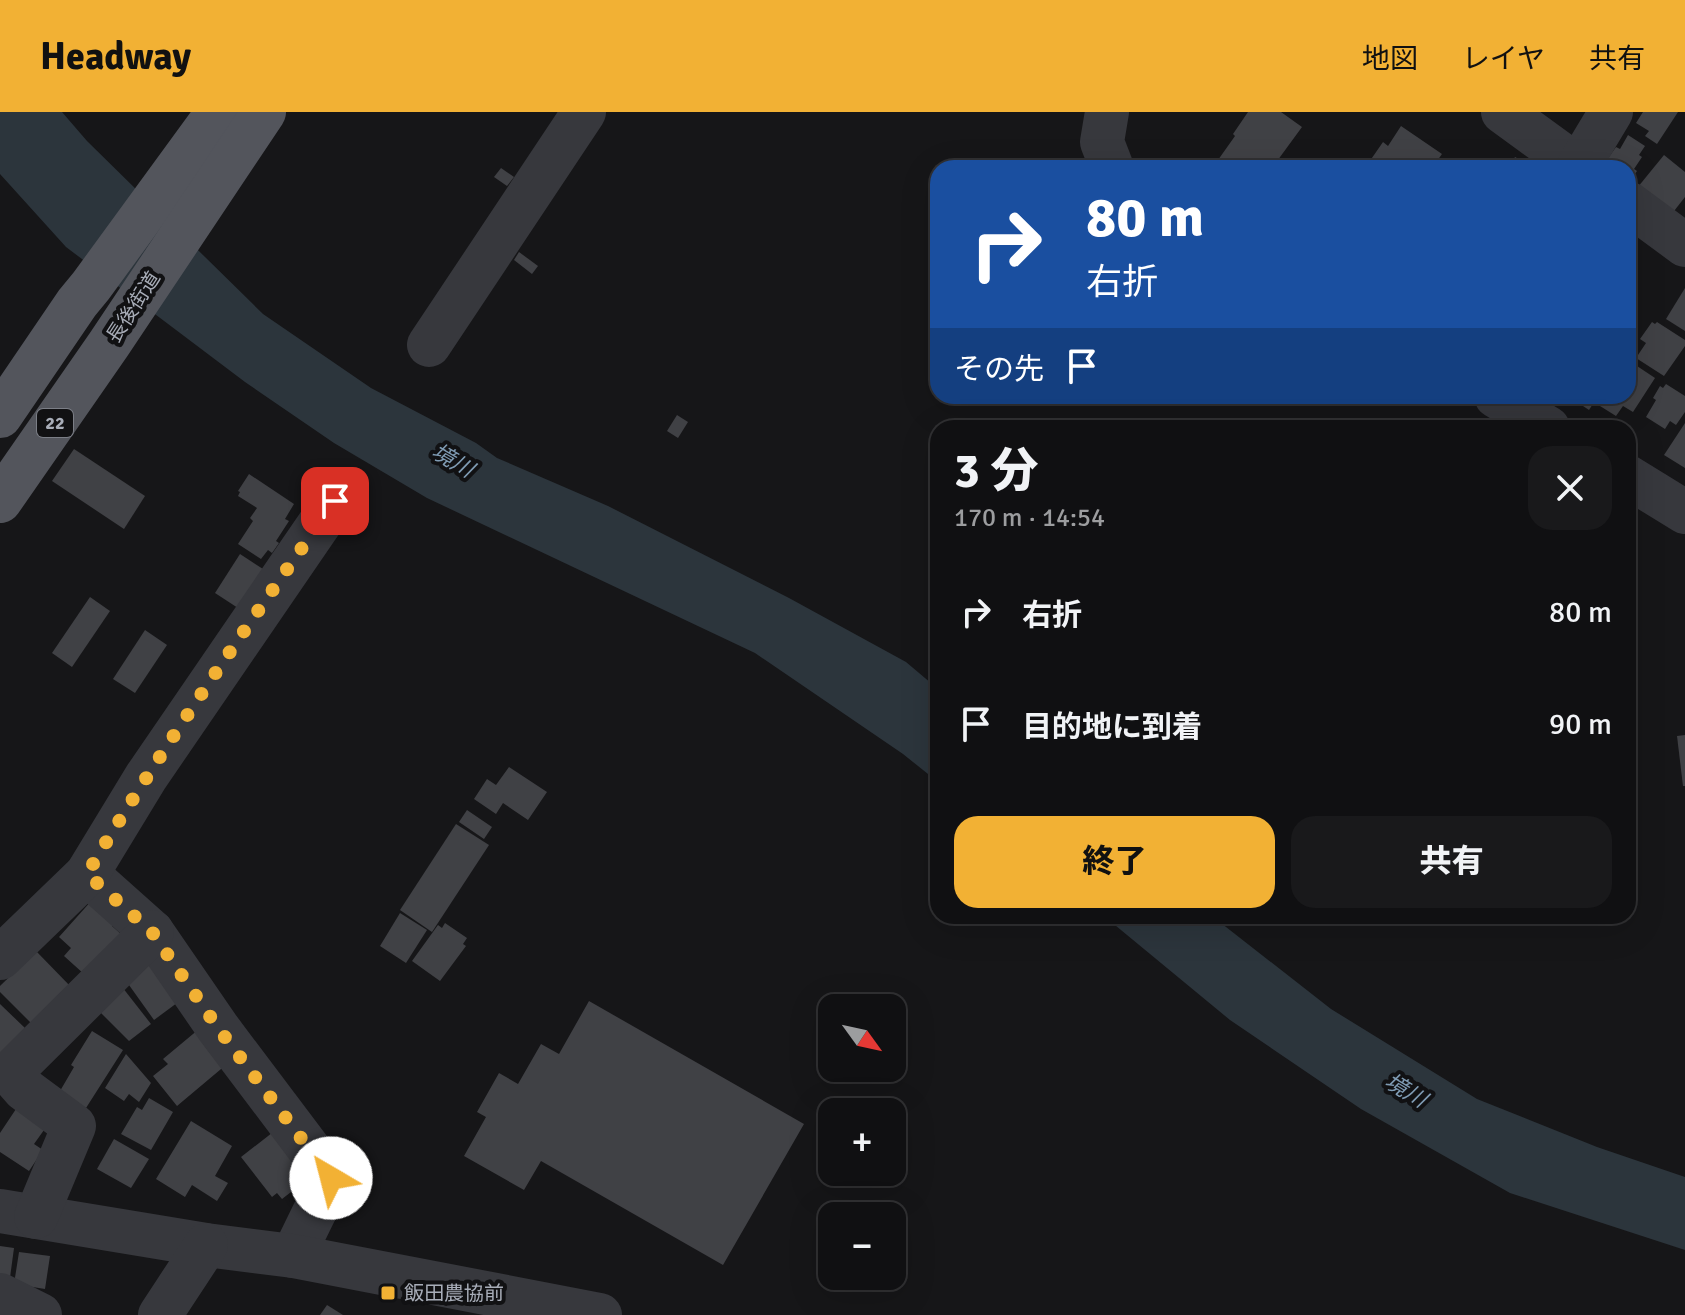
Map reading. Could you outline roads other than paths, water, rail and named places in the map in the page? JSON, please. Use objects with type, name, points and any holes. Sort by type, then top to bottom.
[{"type":"main road","name":"長後街道","points":[[0,501],[119,329],[197,174],[218,112]]},
{"type":"main road","name":"長後街道","points":[[0,416],[91,286],[197,174],[264,112]]},
{"type":"street","points":[[429,345],[584,112]]},
{"type":"street","points":[[1107,112],[1102,142],[1107,160]]},
{"type":"street","points":[[1503,112],[1568,160]]},
{"type":"street","points":[[1584,160],[1611,112]]},
{"type":"street","points":[[1636,209],[1685,245]]},
{"type":"street","points":[[1509,404],[1535,420]]},
{"type":"street","points":[[1636,482],[1685,512]]},
{"type":"street","points":[[0,958],[87,874],[146,777],[335,501]]},
{"type":"street","points":[[87,874],[152,932],[218,1028],[331,1178],[293,1256]]},
{"type":"street","points":[[152,932],[10,1073],[24,1089],[74,1126],[18,1214],[293,1256],[592,1314]]},
{"type":"street","points":[[160,1315],[206,1245]]},
{"type":"street","points":[[0,1295],[40,1315]]},
{"type":"water","name":"境川","points":[[0,112],[62,112],[87,141],[263,314],[371,388],[476,443],[497,458],[608,506],[789,598],[906,662],[930,682],[930,776],[755,653],[427,498],[334,443],[245,382],[66,247],[0,174]]},
{"type":"water","name":"境川","points":[[1114,924],[1222,924],[1331,1009],[1477,1099],[1597,1147],[1685,1177],[1685,1250],[1510,1193],[1361,1109],[1230,1020]]},
{"type":"place","name":"飯田農協前","points":[[388,1293]]}]
